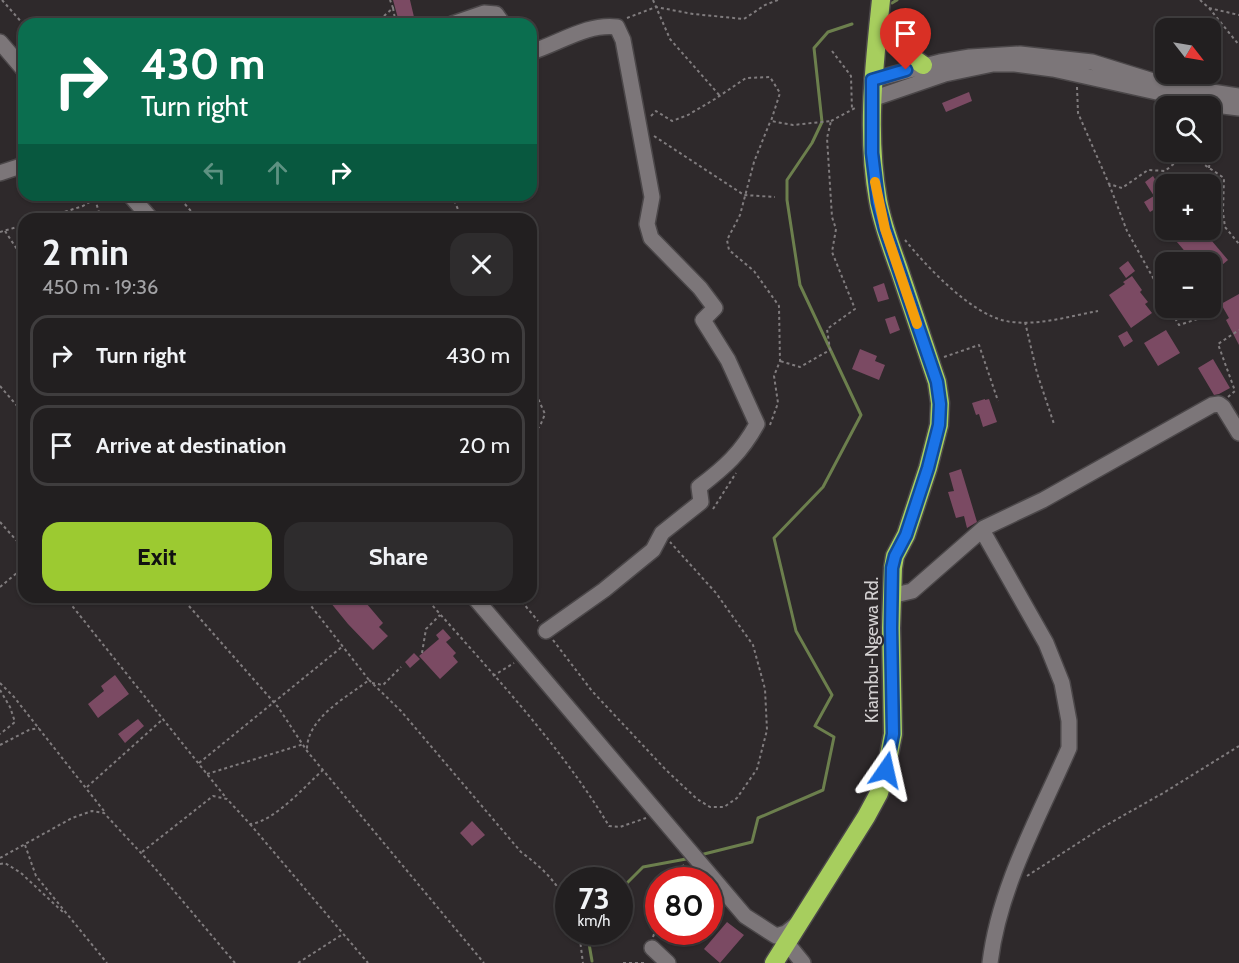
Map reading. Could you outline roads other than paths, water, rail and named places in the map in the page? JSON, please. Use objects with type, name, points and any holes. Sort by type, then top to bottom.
[{"type":"highway","name":"Kiambu-Ngewa Rd.","points":[[774,963],[879,793],[893,734],[892,568],[895,556],[906,535],[928,468],[939,425],[940,404],[937,382],[878,202],[872,153],[872,80],[881,0]]},
{"type":"highway","points":[[879,24],[895,45],[923,65]]},
{"type":"street","points":[[469,18],[484,13],[496,14],[499,18]]},
{"type":"street","points":[[537,50],[581,32],[608,26],[617,27],[623,40],[652,197],[647,224],[651,238],[700,288],[715,308],[703,320],[728,360],[757,424],[735,458],[699,488],[701,502],[662,533],[653,549],[604,590],[546,631]]},
{"type":"street","points":[[0,42],[18,63]]},
{"type":"street","points":[[872,80],[923,65],[970,57],[1020,54],[1092,62],[1167,85],[1239,96]]},
{"type":"street","points":[[872,99],[945,74],[993,64],[1015,64],[1053,69],[1215,105],[1239,108]]},
{"type":"street","points":[[0,173],[18,167]]},
{"type":"street","points":[[135,201],[146,213]]},
{"type":"street","points":[[891,596],[912,591],[982,530],[1043,500],[1212,405],[1219,404],[1223,407],[1239,433]]},
{"type":"street","points":[[982,530],[1046,643],[1062,682],[1069,721],[1069,748],[1004,899],[990,963]]},
{"type":"street","points":[[479,603],[746,916],[776,936],[786,933],[798,924]]},
{"type":"street","points":[[786,942],[803,963]]},
{"type":"street","points":[[652,948],[668,963]]},
{"type":"waterway","points":[[892,3],[897,0]]},
{"type":"waterway","points":[[704,854],[752,842],[758,818],[823,790],[834,737],[815,726],[832,695],[796,631],[774,538],[823,487],[861,415],[800,285],[787,200],[787,180],[812,143],[822,122],[814,48],[828,32],[852,24]]},
{"type":"waterway","points":[[633,877],[643,867],[686,859]]},
{"type":"waterway","points":[[589,945],[592,961]]}]
